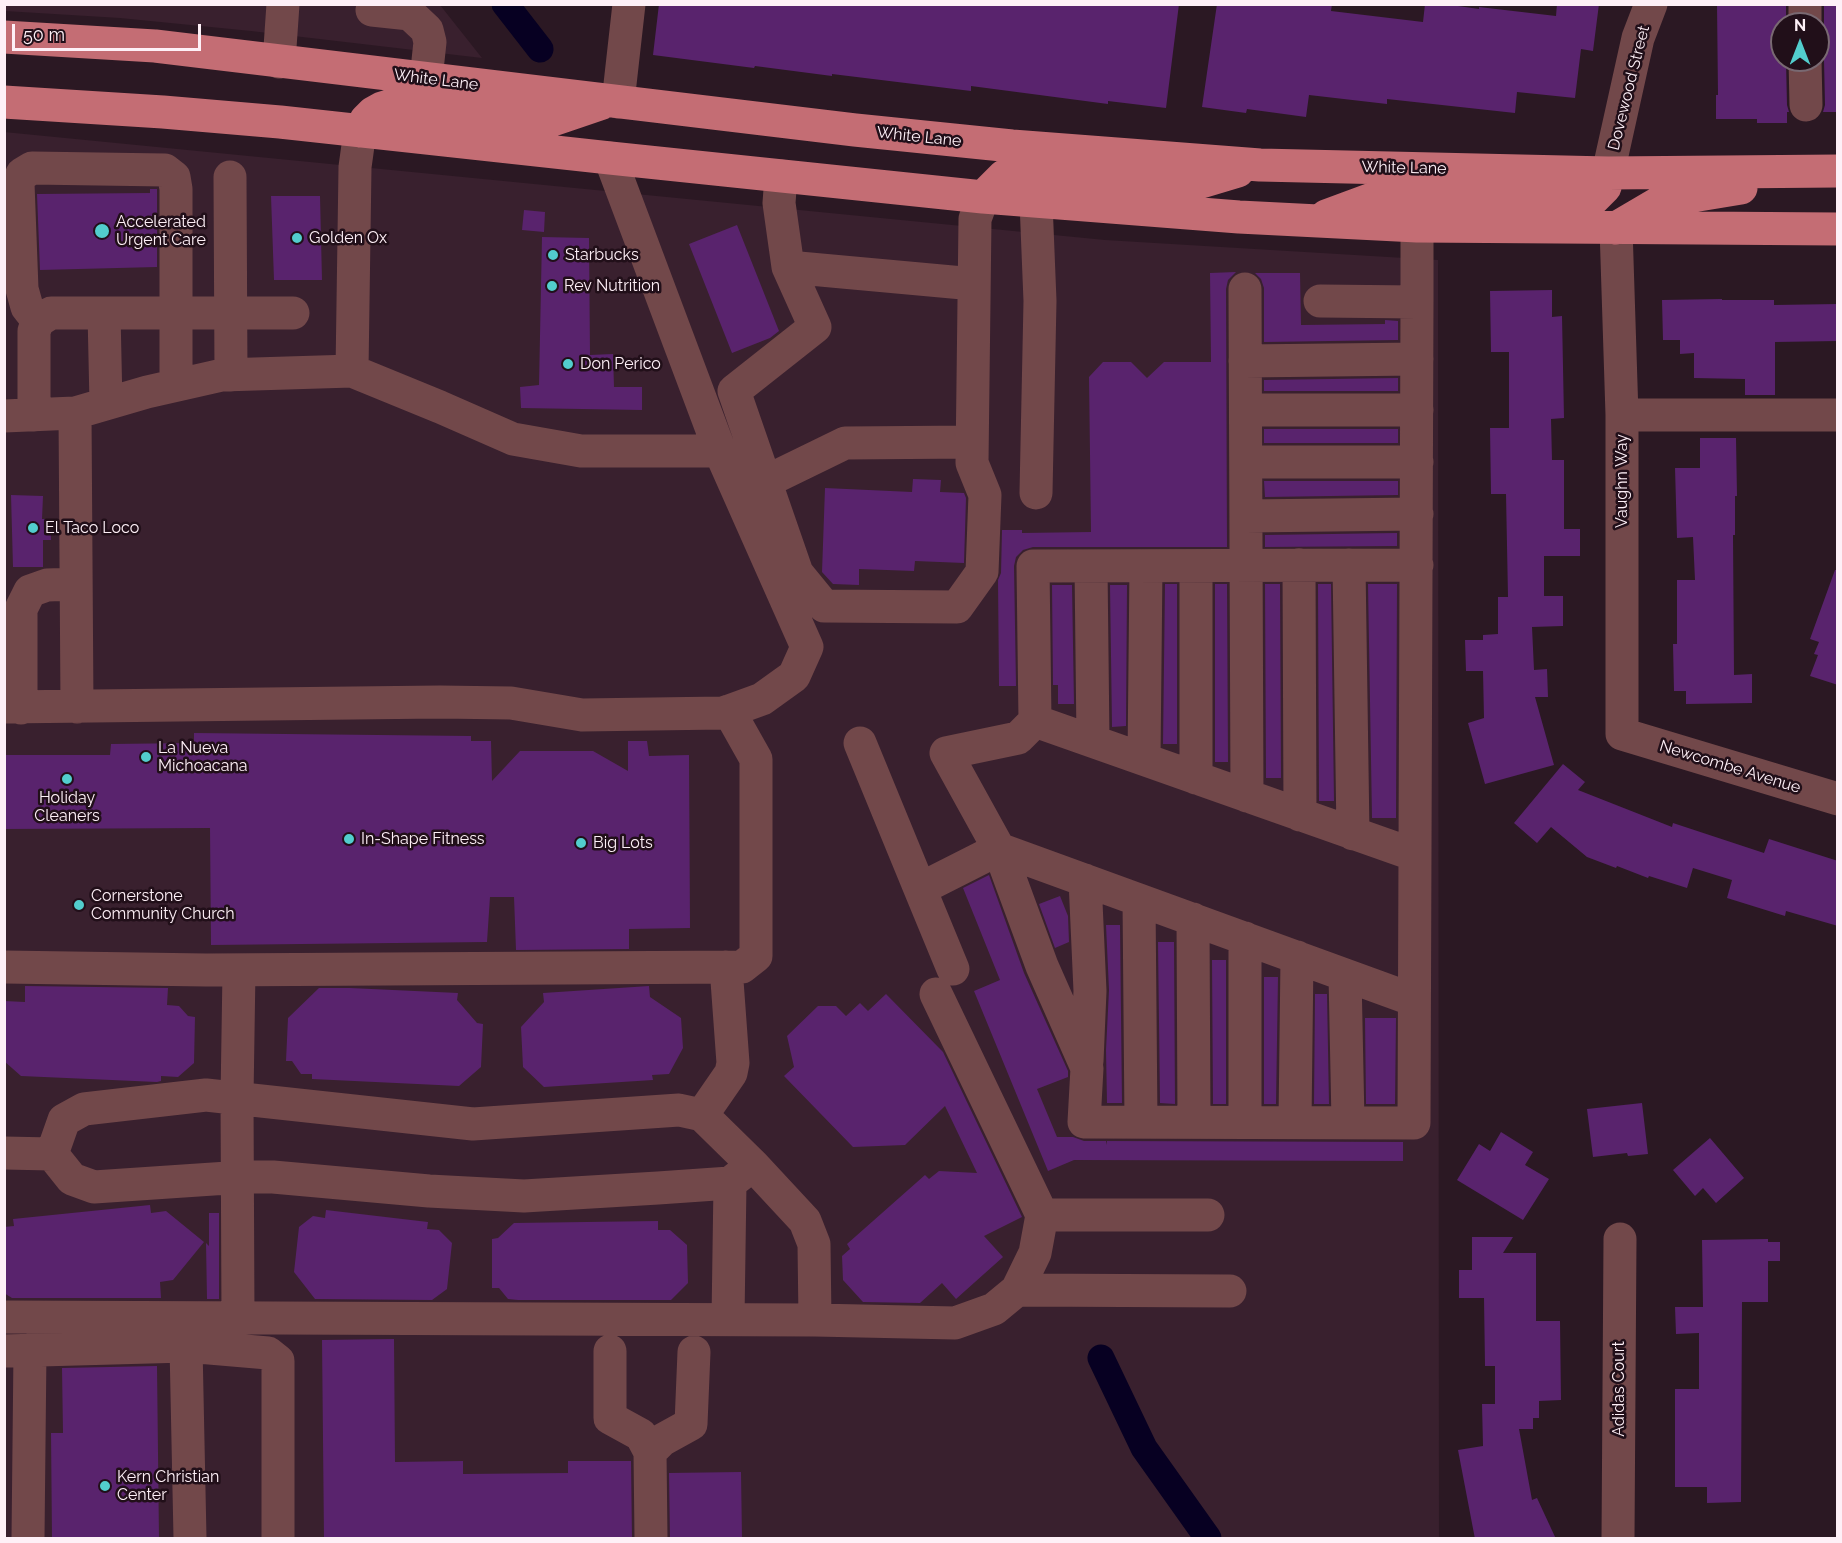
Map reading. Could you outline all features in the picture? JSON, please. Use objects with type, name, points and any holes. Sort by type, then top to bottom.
[{"type":"main road","name":"White Lane","points":[[4,38],[155,46],[855,130],[1001,145],[1260,165],[1608,173],[1838,172]]},
{"type":"main road","points":[[4,102],[280,122],[983,197],[1206,215],[1417,226],[1838,229]]},
{"type":"main road","points":[[360,131],[373,113],[394,104],[550,121],[612,102]]},
{"type":"main road","points":[[983,197],[1004,176],[1028,174],[1188,186],[1260,165]]},
{"type":"main road","points":[[1616,228],[1662,201],[1838,172]]},
{"type":"main road","points":[[1313,220],[1372,199],[1576,203],[1593,199],[1605,187],[1608,173]]},
{"type":"street","points":[[279,62],[283,4]]},
{"type":"street","points":[[612,102],[629,4]]},
{"type":"street","name":"Dovewood Street","points":[[1608,173],[1638,38],[1651,4]]},
{"type":"street","points":[[396,8],[427,30],[430,42],[426,79]]},
{"type":"street","points":[[1805,72],[1806,105]]},
{"type":"street","points":[[352,371],[355,167],[360,131]]},
{"type":"street","points":[[76,584],[46,585],[30,591],[21,609],[13,707],[440,702],[511,703],[582,715],[723,713],[762,699],[794,676],[807,647],[720,451],[610,158]]},
{"type":"street","points":[[38,321],[27,307],[22,289],[18,183],[22,174],[32,168],[165,170],[174,177],[176,189],[176,385]]},
{"type":"street","points":[[781,176],[780,203],[788,267],[815,327],[734,391],[797,573],[824,606],[957,607],[982,572],[985,495],[972,463],[972,442],[975,219],[983,197]]},
{"type":"street","points":[[230,177],[231,375]]},
{"type":"street","points":[[1036,201],[1040,301],[1036,493]]},
{"type":"street","points":[[1085,880],[1090,991],[1084,1122],[1414,1123],[1417,226]]},
{"type":"street","name":"Vaughn Way","points":[[1616,228],[1622,415],[1622,734]]},
{"type":"street","points":[[788,267],[974,284]]},
{"type":"street","points":[[1245,289],[1247,796]]},
{"type":"street","points":[[1320,301],[1417,302]]},
{"type":"street","points":[[294,313],[51,313],[38,321],[34,331],[19,415],[91,409],[176,385],[231,375],[352,371],[513,439],[580,451],[720,451]]},
{"type":"street","points":[[77,707],[76,584],[91,409],[104,314]]},
{"type":"street","points":[[1245,361],[1417,359]]},
{"type":"street","points":[[1246,410],[1417,410]]},
{"type":"street","points":[[1622,415],[1838,416]]},
{"type":"street","points":[[765,482],[844,443],[972,442]]},
{"type":"street","points":[[1246,462],[1417,462]]},
{"type":"street","points":[[1246,516],[1417,514]]},
{"type":"street","points":[[1087,1068],[1042,966],[999,849],[946,753],[1017,738],[1035,721],[1033,566],[1416,566]]},
{"type":"street","points":[[1091,566],[1092,741]]},
{"type":"street","points":[[1144,759],[1146,566]]},
{"type":"street","points":[[1196,566],[1196,778]]},
{"type":"street","points":[[1299,566],[1300,814]]},
{"type":"street","points":[[1349,566],[1353,834]]},
{"type":"street","points":[[4,967],[239,970],[742,967],[756,956],[756,759],[729,711]]},
{"type":"street","points":[[1035,721],[1415,855]]},
{"type":"street","name":"Newcombe Avenue","points":[[1622,734],[1838,799]]},
{"type":"street","points":[[4,1317],[728,1319],[955,1323],[994,1309],[1017,1290],[1035,1253],[1042,1215],[944,982],[920,889],[860,743]]},
{"type":"street","points":[[920,889],[999,849],[1414,1000]]},
{"type":"street","points":[[1139,900],[1142,1122]]},
{"type":"street","points":[[1192,919],[1194,1122]]},
{"type":"street","points":[[1245,938],[1245,1122]]},
{"type":"street","points":[[1295,1122],[1297,957]]},
{"type":"street","points":[[702,1115],[730,1073],[733,1063],[726,967]]},
{"type":"street","points":[[238,1318],[239,970]]},
{"type":"street","points":[[1345,975],[1348,1122]]},
{"type":"street","points":[[52,1154],[64,1120],[84,1109],[206,1095],[473,1124],[679,1110],[702,1115],[742,1174],[805,1221],[814,1244],[815,1320]]},
{"type":"street","points":[[4,1152],[52,1154],[72,1179],[94,1187],[273,1177],[429,1191],[524,1196],[658,1188],[742,1174]]},
{"type":"street","points":[[728,1319],[742,1174]]},
{"type":"street","points":[[1042,1215],[1208,1215]]},
{"type":"street","name":"Adidas Court","points":[[1618,1539],[1620,1239]]},
{"type":"street","points":[[1017,1290],[1230,1291]]},
{"type":"street","points":[[186,1346],[190,1539]]},
{"type":"street","points":[[28,1539],[17,1351],[186,1346],[268,1353],[278,1361],[278,1539]]},
{"type":"street","points":[[610,1351],[610,1418],[641,1435],[650,1452],[651,1539]]},
{"type":"street","points":[[650,1452],[662,1440],[692,1424],[694,1352]]},
{"type":"shaded area","points":[[4,5],[440,5],[482,58],[120,18],[5,11]]},
{"type":"shaded area","points":[[4,132],[1105,240],[1438,260],[1439,1538],[5,1538]]},
{"type":"building","points":[[659,4],[1179,4],[1166,108],[1108,101],[1108,104],[971,86],[971,91],[653,55]]},
{"type":"building","points":[[1217,4],[1332,4],[1331,11],[1423,22],[1425,4],[1479,9],[1479,7],[1556,16],[1557,4],[1599,4],[1593,51],[1581,49],[1575,98],[1517,92],[1515,113],[1387,99],[1387,104],[1309,95],[1306,117],[1247,109],[1246,113],[1202,107]]},
{"type":"building","points":[[1717,4],[1786,4],[1786,12],[1770,12],[1770,72],[1786,72],[1789,112],[1787,112],[1787,123],[1757,123],[1757,119],[1716,119],[1716,95],[1718,95]]},
{"type":"building","points":[[1824,4],[1838,4],[1838,112],[1823,112],[1824,72],[1830,72],[1830,12],[1824,12]]},
{"type":"building","name":"Accelerated Urgent Care","points":[[150,189],[157,189],[157,267],[40,270],[37,194],[150,193]]},
{"type":"building","name":"Golden Ox","points":[[271,196],[320,196],[322,280],[274,280]]},
{"type":"building","points":[[524,210],[545,212],[544,232],[522,230]]},
{"type":"building","points":[[737,225],[779,331],[770,338],[732,353],[689,244]]},
{"type":"building","points":[[542,237],[589,238],[590,355],[613,354],[614,387],[642,387],[642,410],[521,408],[520,387],[539,385]]},
{"type":"building","points":[[1236,272],[1228,280],[1226,289],[1227,547],[1033,547],[1023,550],[1016,557],[1014,566],[1016,686],[999,686],[998,580],[1001,573],[1002,530],[1022,530],[1022,533],[1091,532],[1089,377],[1103,362],[1131,362],[1147,378],[1164,362],[1211,362],[1210,273]]},
{"type":"building","points":[[1255,273],[1300,273],[1301,325],[1385,324],[1385,320],[1398,321],[1398,340],[1264,342],[1264,288],[1261,279]]},
{"type":"building","points":[[1552,290],[1552,317],[1562,316],[1564,418],[1551,419],[1552,460],[1564,460],[1564,529],[1580,529],[1580,556],[1544,556],[1544,596],[1563,596],[1563,626],[1532,627],[1534,670],[1547,669],[1548,697],[1535,697],[1554,765],[1485,784],[1468,723],[1484,718],[1483,671],[1466,671],[1465,640],[1483,640],[1483,635],[1498,634],[1498,597],[1508,597],[1506,494],[1491,494],[1490,428],[1509,428],[1509,352],[1491,352],[1490,291]]},
{"type":"building","points":[[1662,300],[1774,300],[1774,305],[1838,304],[1838,341],[1775,342],[1775,395],[1745,395],[1745,379],[1694,378],[1694,353],[1680,354],[1680,340],[1663,340]]},
{"type":"building","points":[[1398,378],[1398,391],[1264,391],[1264,380]]},
{"type":"building","points":[[1264,429],[1398,429],[1398,443],[1264,443]]},
{"type":"building","points":[[1700,438],[1736,438],[1737,496],[1735,496],[1735,535],[1733,535],[1734,675],[1752,674],[1752,703],[1686,704],[1686,691],[1674,691],[1673,644],[1677,644],[1677,580],[1695,580],[1693,537],[1677,538],[1675,468],[1700,468]]},
{"type":"building","points":[[913,479],[941,480],[940,492],[964,493],[966,498],[964,563],[915,561],[914,571],[859,569],[859,585],[833,584],[822,572],[825,488],[912,492]]},
{"type":"building","points":[[1264,481],[1398,481],[1398,495],[1265,497]]},
{"type":"building","points":[[11,495],[43,496],[42,519],[50,519],[51,540],[43,540],[43,567],[13,567]]},
{"type":"building","points":[[1397,533],[1397,546],[1265,547],[1265,535]]},
{"type":"building","points":[[1835,570],[1838,570],[1838,685],[1810,676],[1818,655],[1814,654],[1819,642],[1810,639]]},
{"type":"building","points":[[1165,584],[1177,584],[1177,744],[1163,744]]},
{"type":"building","points":[[1215,584],[1227,584],[1228,762],[1215,762]]},
{"type":"building","points":[[1265,584],[1280,584],[1281,778],[1266,778]]},
{"type":"building","points":[[1318,584],[1331,584],[1334,801],[1319,801]]},
{"type":"building","points":[[1368,584],[1397,584],[1396,818],[1372,818]]},
{"type":"building","points":[[1052,585],[1072,585],[1074,704],[1058,704],[1058,685],[1053,685]]},
{"type":"building","points":[[1110,585],[1127,585],[1126,726],[1112,727]]},
{"type":"building","points":[[194,733],[471,736],[471,741],[491,741],[492,781],[520,751],[593,751],[628,771],[628,741],[647,741],[649,756],[689,755],[690,928],[629,929],[629,949],[516,950],[514,897],[490,897],[487,942],[211,945],[210,828],[4,829],[4,755],[110,755],[111,744],[194,743]]},
{"type":"building","points":[[1563,764],[1585,782],[1578,790],[1672,827],[1673,823],[1764,853],[1769,839],[1838,861],[1838,926],[1786,911],[1785,916],[1727,898],[1732,880],[1693,868],[1687,888],[1649,876],[1648,878],[1617,866],[1616,868],[1587,857],[1551,827],[1537,843],[1514,823]]},
{"type":"building","points":[[989,875],[1024,973],[1068,1071],[1068,1077],[1037,1089],[1057,1137],[1106,1141],[1107,1145],[1107,1141],[1403,1142],[1403,1161],[1074,1160],[1048,1171],[974,991],[1000,980],[963,888]]},
{"type":"building","points":[[1060,896],[1068,916],[1069,942],[1055,948],[1039,904]]},
{"type":"building","points":[[1106,925],[1120,925],[1122,1103],[1107,1103],[1106,1050],[1109,990]]},
{"type":"building","points":[[1158,942],[1174,942],[1175,1104],[1160,1103]]},
{"type":"building","points":[[1212,960],[1226,960],[1226,1104],[1213,1104]]},
{"type":"building","points":[[1264,977],[1278,977],[1276,1104],[1264,1104]]},
{"type":"building","points":[[25,986],[168,988],[167,1005],[179,1006],[188,1016],[195,1017],[194,1063],[178,1077],[161,1076],[161,1081],[157,1082],[21,1076],[4,1061],[4,1001],[25,1002]]},
{"type":"building","points":[[649,986],[650,997],[681,1018],[683,1048],[669,1074],[652,1075],[653,1080],[544,1087],[523,1067],[521,1027],[544,1002],[543,993]]},
{"type":"building","points":[[319,988],[458,993],[457,1000],[477,1023],[483,1024],[481,1067],[459,1086],[312,1079],[312,1074],[301,1074],[292,1061],[286,1061],[288,1018]]},
{"type":"building","points":[[886,994],[943,1052],[1022,1217],[984,1236],[1003,1257],[956,1299],[942,1283],[920,1303],[863,1302],[843,1280],[842,1256],[850,1249],[847,1244],[925,1175],[929,1179],[939,1171],[977,1173],[945,1106],[905,1145],[853,1147],[784,1076],[794,1067],[787,1036],[818,1006],[836,1006],[846,1016],[860,1003],[868,1011]]},
{"type":"building","points":[[1315,994],[1327,994],[1329,1104],[1314,1104]]},
{"type":"building","points":[[1365,1018],[1396,1018],[1395,1104],[1366,1104]]},
{"type":"building","points":[[1642,1103],[1648,1154],[1628,1156],[1627,1153],[1593,1157],[1587,1109]]},
{"type":"building","points":[[1501,1132],[1533,1152],[1525,1165],[1549,1179],[1523,1220],[1457,1180],[1479,1144],[1490,1151]]},
{"type":"building","points":[[1710,1138],[1744,1178],[1716,1203],[1703,1188],[1695,1196],[1673,1170]]},
{"type":"building","points":[[150,1205],[151,1213],[166,1211],[204,1242],[173,1280],[160,1282],[161,1298],[12,1298],[4,1293],[4,1227],[14,1226],[13,1219]]},
{"type":"building","points":[[326,1210],[428,1222],[427,1229],[439,1230],[452,1243],[447,1289],[432,1300],[315,1299],[294,1272],[299,1227],[313,1216],[325,1218]]},
{"type":"building","points":[[209,1213],[219,1213],[219,1299],[207,1299],[206,1243],[209,1246]]},
{"type":"building","points":[[658,1221],[658,1230],[670,1230],[687,1245],[688,1283],[671,1300],[518,1300],[508,1299],[499,1288],[492,1288],[492,1239],[498,1238],[514,1223]]},
{"type":"building","points":[[1472,1237],[1513,1237],[1503,1253],[1536,1253],[1536,1321],[1560,1321],[1561,1400],[1539,1401],[1539,1418],[1533,1418],[1533,1429],[1519,1429],[1532,1500],[1537,1498],[1556,1539],[1475,1539],[1458,1450],[1483,1446],[1482,1404],[1495,1404],[1495,1366],[1485,1366],[1484,1298],[1459,1298],[1459,1270],[1472,1270]]},
{"type":"building","points":[[1768,1239],[1768,1242],[1780,1242],[1780,1261],[1768,1261],[1768,1302],[1742,1302],[1741,1502],[1707,1503],[1707,1487],[1675,1487],[1675,1389],[1699,1389],[1699,1333],[1676,1334],[1675,1307],[1703,1307],[1702,1240]]},
{"type":"building","points":[[394,1339],[395,1462],[463,1461],[463,1474],[568,1473],[568,1461],[631,1461],[632,1539],[324,1539],[322,1340]]},
{"type":"building","name":"Kern Christian Center","points":[[157,1366],[159,1539],[52,1539],[51,1433],[63,1433],[62,1368]]},
{"type":"building","points":[[741,1472],[742,1539],[670,1539],[669,1473]]},
{"type":"waterway","points":[[505,4],[540,49]]},
{"type":"waterway","points":[[1101,1358],[1144,1448],[1208,1538]]},
{"type":"place","name":"Accelerated Urgent Care","points":[[102,231]]},
{"type":"place","name":"Golden Ox","points":[[297,238]]},
{"type":"place","name":"Starbucks","points":[[553,255]]},
{"type":"place","name":"Rev Nutrition","points":[[552,286]]},
{"type":"place","name":"Don Perico","points":[[568,364]]},
{"type":"place","name":"El Taco Loco","points":[[33,528]]},
{"type":"place","name":"La Nueva Michoacana","points":[[146,757]]},
{"type":"place","name":"Holiday Cleaners","points":[[67,779]]},
{"type":"place","name":"In-Shape Fitness","points":[[349,839]]},
{"type":"place","name":"Big Lots","points":[[581,843]]},
{"type":"place","name":"Cornerstone Community Church","points":[[79,905]]},
{"type":"place","name":"Kern Christian Center","points":[[105,1486]]}]
